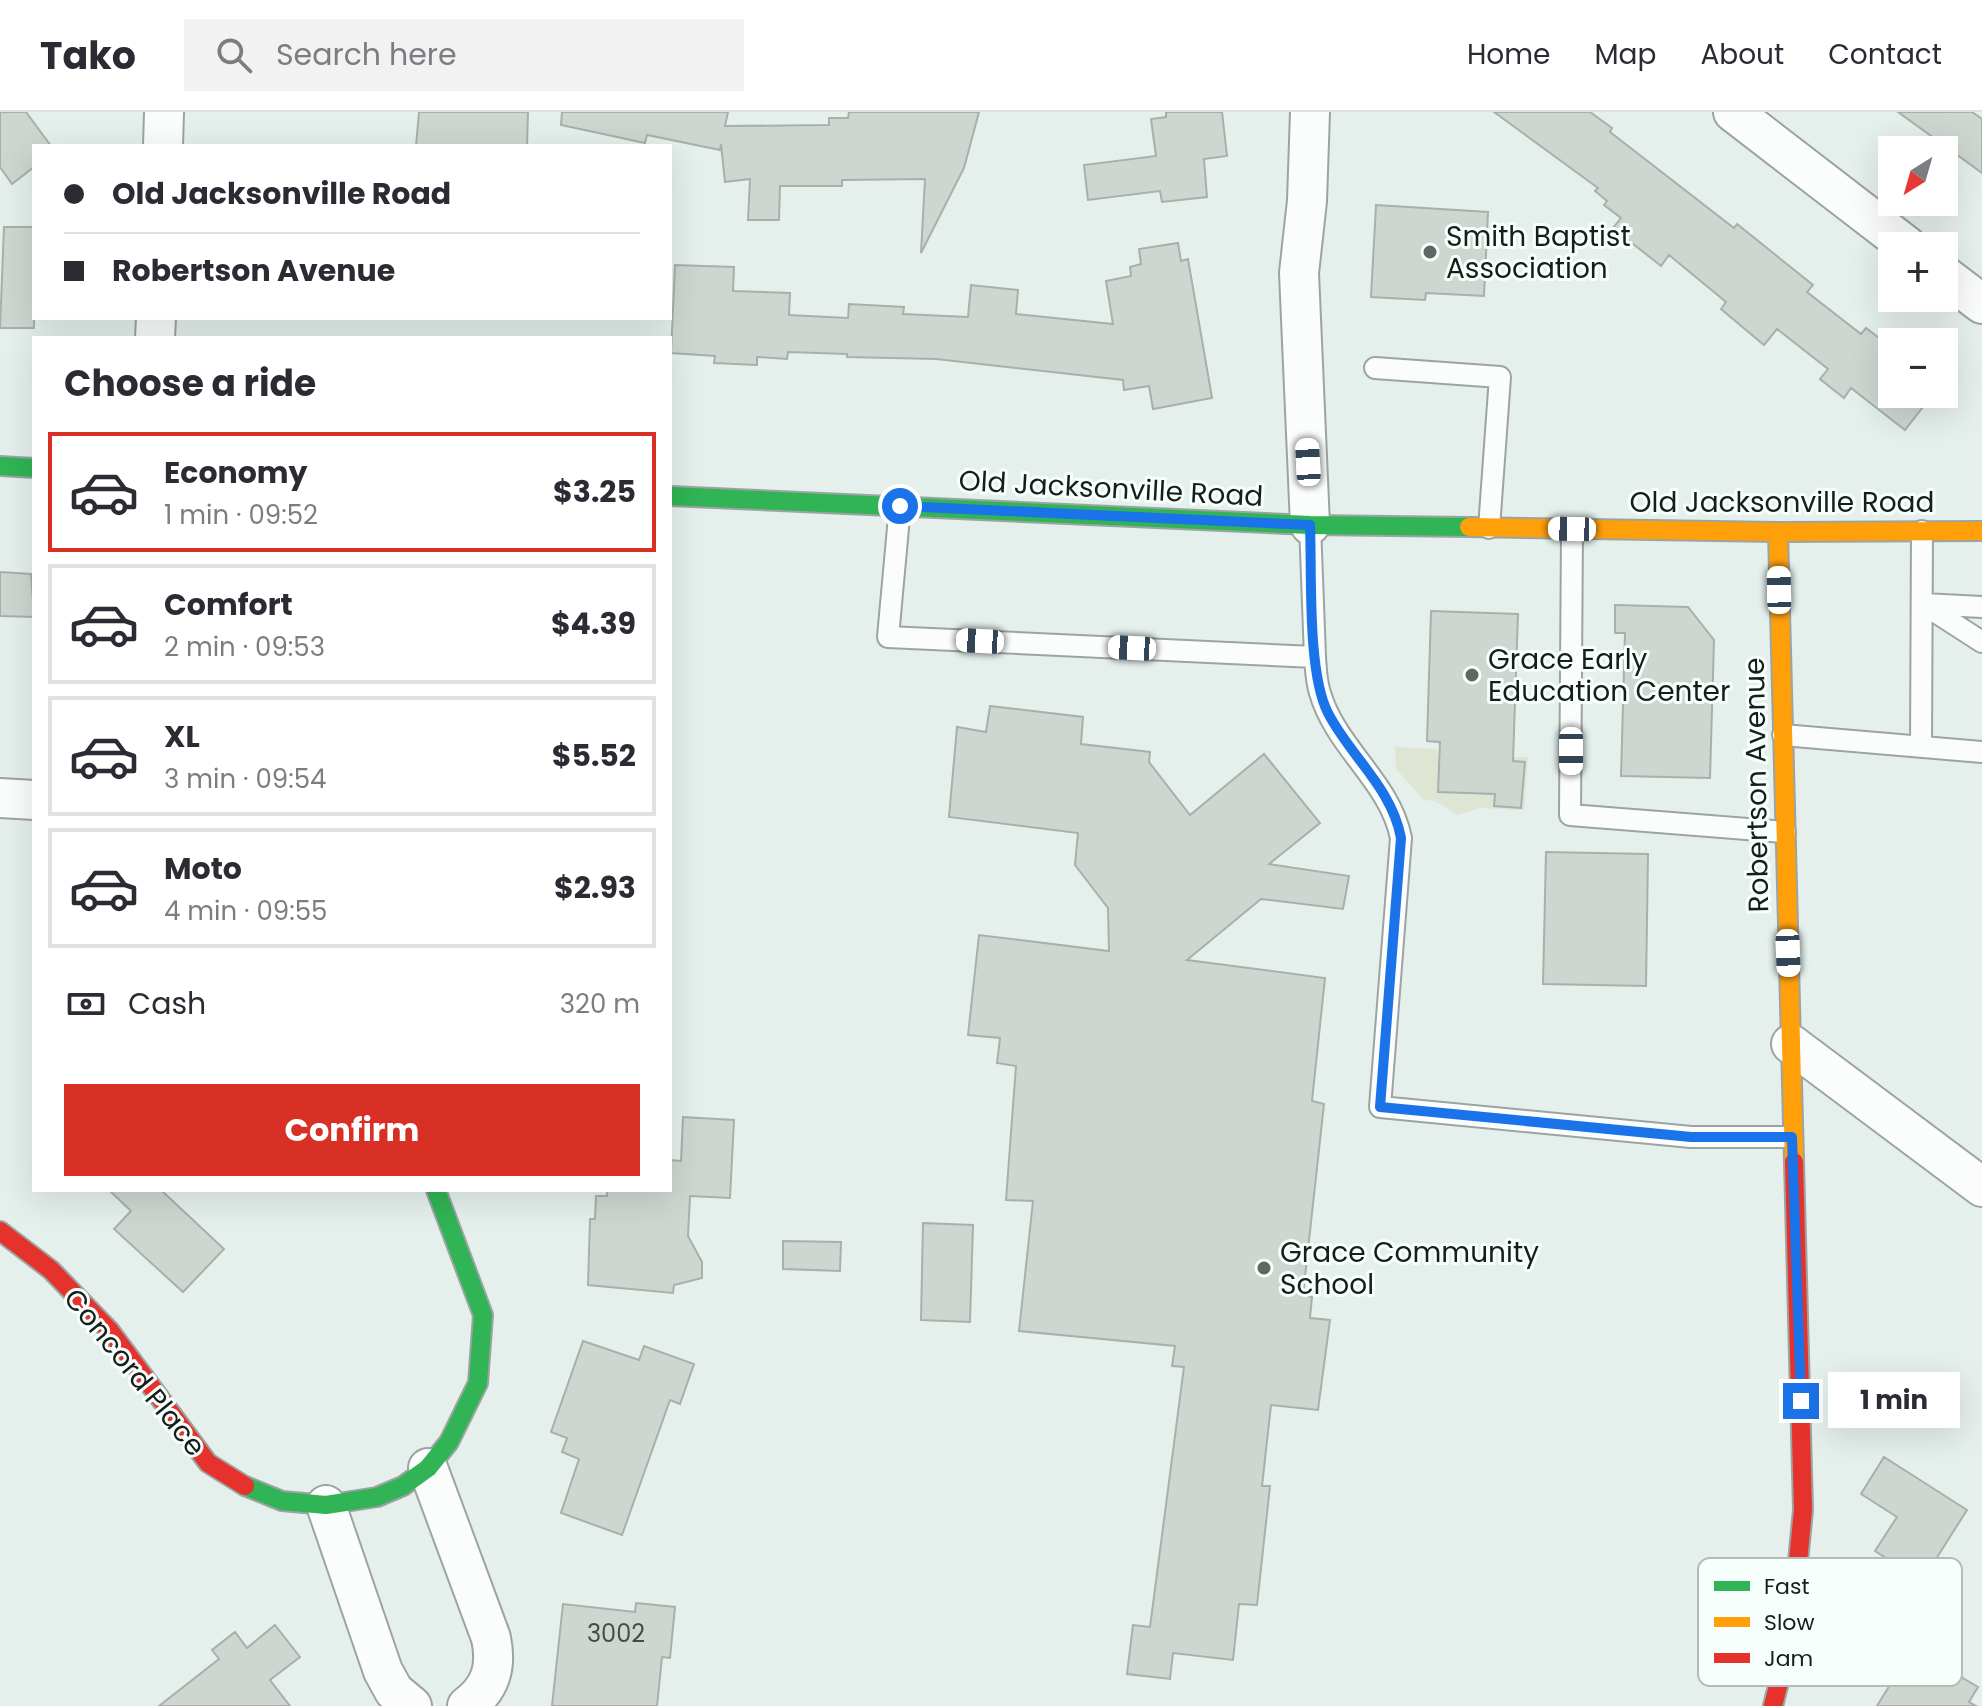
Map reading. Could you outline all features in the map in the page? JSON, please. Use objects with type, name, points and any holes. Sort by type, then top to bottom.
[{"type":"street","points":[[163,144],[164,112]]},
{"type":"street","points":[[1310,112],[1307,201],[1299,273],[1310,525]]},
{"type":"street","points":[[1733,112],[1889,232]]},
{"type":"street","points":[[1958,286],[1982,304]]},
{"type":"street","points":[[0,466],[32,468]]},
{"type":"street","name":"Old Jacksonville Road","points":[[672,496],[1310,525],[1778,532],[1982,531]]},
{"type":"street","name":"Robertson Avenue","points":[[1778,532],[1803,1510],[1799,1558]]},
{"type":"street","points":[[0,798],[32,800]]},
{"type":"street","points":[[1791,1044],[1982,1187]]},
{"type":"street","name":"Concord Place","points":[[0,1231],[51,1270],[110,1331],[208,1463],[256,1492],[282,1501],[326,1505],[377,1497],[403,1486],[428,1468],[449,1442],[478,1383],[483,1315],[437,1192]]},
{"type":"street","points":[[428,1468],[491,1638],[495,1660],[490,1680],[478,1698],[467,1706]]},
{"type":"street","points":[[326,1505],[383,1671],[394,1691],[412,1706]]},
{"type":"street","name":"Robertson Avenue","points":[[1773,1706],[1778,1686]]},
{"type":"lane","points":[[1375,368],[1500,377],[1489,528]]},
{"type":"lane","points":[[900,506],[888,637],[1315,657]]},
{"type":"lane","points":[[1310,525],[1315,657],[1320,695],[1328,713],[1393,807],[1401,838],[1380,1107],[1691,1137],[1792,1137]]},
{"type":"lane","points":[[1572,529],[1570,815],[1785,832]]},
{"type":"lane","points":[[1921,747],[1922,531]]},
{"type":"lane","points":[[1923,604],[1982,607]]},
{"type":"lane","points":[[1923,604],[1982,642]]},
{"type":"lane","points":[[1783,735],[1982,752]]},
{"type":"green space","points":[[1395,747],[1437,749],[1438,756],[1528,757],[1524,810],[1480,808],[1457,815],[1435,801],[1424,800],[1396,769]]},
{"type":"building","points":[[0,112],[26,112],[50,144],[32,144],[32,169],[12,184],[0,167]]},
{"type":"building","points":[[419,112],[528,112],[527,144],[416,144]]},
{"type":"building","points":[[562,112],[728,112],[725,126],[829,125],[829,118],[848,118],[849,112],[979,112],[964,168],[921,253],[925,179],[842,180],[842,186],[780,186],[779,220],[748,220],[750,179],[725,182],[721,144],[720,150],[647,135],[645,143],[561,125]]},
{"type":"building","points":[[1166,112],[1222,112],[1227,156],[1204,159],[1207,197],[1162,202],[1160,191],[1088,200],[1084,165],[1156,156],[1151,119],[1166,117]]},
{"type":"building","points":[[1494,112],[1590,112],[1612,128],[1610,132],[1734,228],[1737,224],[1813,285],[1807,292],[1861,334],[1866,328],[1878,337],[1878,408],[1922,408],[1905,430],[1851,388],[1844,398],[1820,379],[1828,369],[1777,329],[1764,345],[1721,309],[1726,302],[1669,255],[1661,266],[1613,228],[1621,218],[1604,205],[1607,201],[1595,191],[1598,188]]},
{"type":"building","points":[[1898,112],[1972,112],[1982,119],[1982,173],[1958,156],[1958,136],[1931,136]]},
{"type":"building","name":"Smith Baptist Association","points":[[1376,205],[1488,212],[1484,296],[1426,293],[1425,300],[1371,297]]},
{"type":"building","points":[[4,227],[32,227],[34,328],[0,328]]},
{"type":"building","points":[[1178,243],[1181,261],[1188,259],[1212,398],[1153,409],[1149,386],[1124,390],[1123,380],[936,359],[788,352],[787,359],[757,357],[757,365],[714,363],[715,356],[672,353],[675,265],[734,267],[733,291],[790,293],[789,315],[848,318],[849,304],[904,307],[903,314],[968,317],[971,285],[1018,290],[1016,314],[1113,324],[1106,281],[1131,276],[1130,267],[1141,264],[1139,249]]},
{"type":"building","points":[[0,572],[31,574],[32,617],[0,616]]},
{"type":"building","points":[[1615,605],[1688,607],[1714,640],[1710,778],[1621,776],[1625,633],[1615,633]]},
{"type":"building","name":"Grace Early Education Center","points":[[1431,611],[1518,614],[1513,761],[1525,762],[1521,808],[1494,806],[1495,794],[1438,792],[1440,742],[1427,741]]},
{"type":"building","points":[[990,706],[1083,717],[1081,744],[1150,752],[1149,762],[1190,815],[1264,754],[1320,823],[1269,864],[1349,876],[1343,909],[1261,899],[1187,960],[1325,978],[1312,1101],[1324,1104],[1303,1295],[1312,1297],[1310,1318],[1330,1320],[1318,1410],[1271,1405],[1262,1486],[1270,1486],[1257,1605],[1239,1604],[1233,1660],[1173,1653],[1170,1679],[1127,1674],[1133,1625],[1150,1627],[1184,1367],[1172,1366],[1175,1346],[1019,1331],[1033,1201],[1006,1200],[1016,1066],[997,1063],[1000,1038],[968,1035],[979,935],[1109,951],[1108,908],[1075,865],[1078,833],[949,817],[957,727],[986,732]]},
{"type":"building","points":[[1546,852],[1648,854],[1646,986],[1543,984]]},
{"type":"building","points":[[683,1117],[734,1120],[730,1198],[690,1196],[688,1236],[702,1262],[702,1278],[674,1285],[673,1293],[588,1285],[590,1219],[595,1219],[596,1196],[607,1196],[607,1192],[672,1192],[672,1160],[681,1161]]},
{"type":"building","points":[[111,1192],[163,1192],[224,1249],[183,1292],[114,1229],[131,1211]]},
{"type":"building","points":[[923,1223],[973,1225],[970,1322],[921,1320]]},
{"type":"building","points":[[783,1241],[841,1242],[840,1271],[783,1269]]},
{"type":"building","points":[[583,1341],[639,1360],[644,1346],[694,1364],[680,1404],[670,1400],[622,1535],[561,1513],[579,1459],[562,1452],[567,1438],[551,1432]]},
{"type":"building","points":[[1884,1457],[1967,1510],[1937,1558],[1886,1558],[1875,1551],[1897,1517],[1861,1494]]},
{"type":"building","points":[[636,1603],[675,1607],[670,1658],[662,1657],[657,1706],[552,1706],[563,1604],[635,1612]]},
{"type":"building","points":[[275,1625],[300,1657],[270,1680],[290,1706],[159,1706],[219,1659],[212,1650],[235,1632],[247,1648]]},
{"type":"building","points":[[1962,1678],[1978,1687],[1969,1702],[1976,1706],[1877,1706],[1889,1686],[1962,1686]]},
{"type":"traffic: fast","points":[[0,466],[32,468]]},
{"type":"traffic: fast","points":[[672,496],[1310,525],[1469,527]]},
{"type":"traffic: fast","points":[[245,1486],[282,1501],[326,1505],[377,1497],[403,1486],[428,1468],[449,1442],[478,1383],[483,1315],[437,1192]]},
{"type":"traffic: slow","points":[[1469,527],[1778,532],[1982,531]]},
{"type":"traffic: slow","points":[[1778,532],[1794,1162]]},
{"type":"traffic: jam","points":[[1794,1162],[1803,1510],[1798,1558]]},
{"type":"traffic: jam","points":[[0,1231],[51,1270],[110,1331],[208,1463],[245,1486]]},
{"type":"traffic: jam","points":[[1773,1706],[1778,1686]]},
{"type":"place","name":"Smith Baptist Association","points":[[1430,252]]},
{"type":"place","name":"Grace Early Education Center","points":[[1472,675]]},
{"type":"place","name":"Grace Community School","points":[[1264,1268]]},
{"type":"route","points":[[900,506],[1310,525],[1315,657],[1320,695],[1339,731],[1393,807],[1401,838],[1380,1107],[1691,1137],[1792,1137],[1801,1401]]}]
